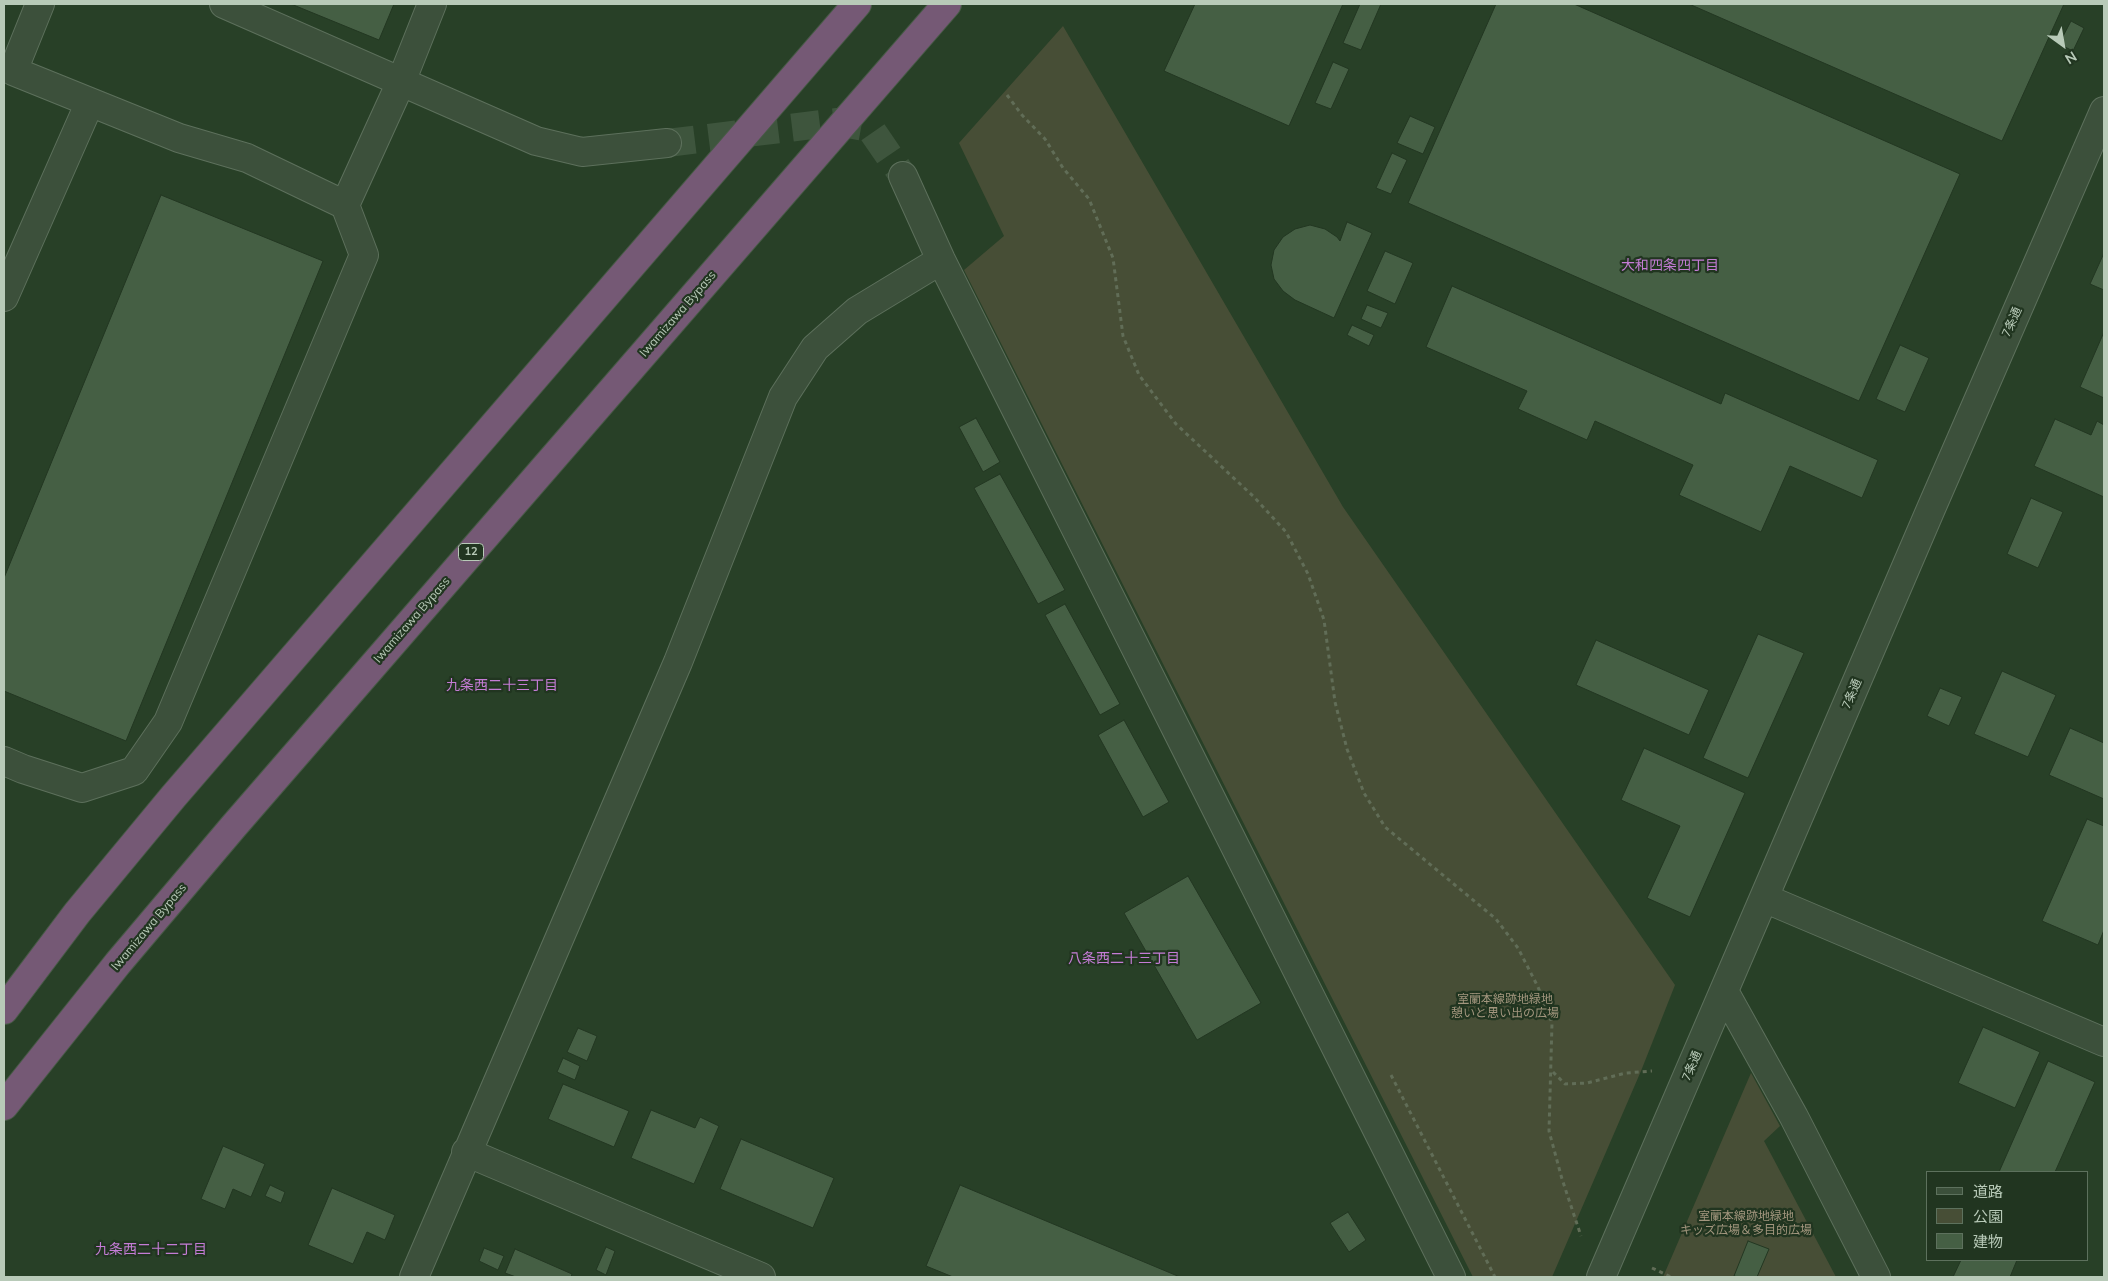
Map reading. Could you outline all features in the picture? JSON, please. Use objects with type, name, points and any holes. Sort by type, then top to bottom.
[{"type":"highway","points":[[4,1010],[77,914],[173,797],[857,4]]},
{"type":"highway","name":"Iwamizawa Bypass","points":[[4,1106],[118,963],[233,827],[947,4]]},
{"type":"street","points":[[4,761],[82,788],[134,771],[168,722],[364,255],[345,206],[247,158],[179,138],[13,71],[40,4]]},
{"type":"street","points":[[224,4],[536,141],[582,152],[667,143]]},
{"type":"street","points":[[345,206],[401,82],[432,4]]},
{"type":"street","points":[[4,296],[90,102]]},
{"type":"street","name":"7条通","points":[[1601,1277],[1764,898],[2101,127]]},
{"type":"street","points":[[903,176],[941,260],[1451,1277]]},
{"type":"street","points":[[414,1277],[466,1152],[678,662],[783,397],[815,348],[857,311],[941,260]]},
{"type":"street","points":[[1764,898],[2104,1040]]},
{"type":"street","points":[[1724,991],[1794,1117],[1876,1277]]},
{"type":"street","points":[[466,1152],[761,1277]]},
{"type":"path","points":[[1007,95],[1022,116],[1045,139],[1064,168],[1089,199],[1112,258],[1123,336],[1139,375],[1176,424],[1254,497],[1286,532],[1308,574],[1324,620],[1335,702],[1342,730],[1364,793],[1385,827],[1496,919],[1518,948],[1538,986],[1552,1023],[1549,1131],[1562,1179],[1581,1236]]},
{"type":"path","points":[[1552,1072],[1565,1084],[1587,1083],[1626,1073],[1652,1071]]},
{"type":"path","points":[[1652,1268],[1670,1277]]},
{"type":"green space","name":"室蘭本線跡地緑地 憩いと思い出の広場","points":[[1063,26],[1343,507],[1675,985],[1641,1071],[1552,1277],[1473,1277],[964,270],[1004,236],[959,143]]},
{"type":"green space","name":"室蘭本線跡地緑地 キッズ広場＆多目的広場","points":[[1751,1073],[1780,1126],[1764,1141],[1836,1277],[1663,1277]]},
{"type":"building","points":[[291,4],[394,4],[379,40]]},
{"type":"building","points":[[1195,4],[1343,4],[1289,126],[1164,71]]},
{"type":"building","points":[[1360,4],[1381,4],[1361,50],[1343,43]]},
{"type":"building","points":[[1496,4],[1574,4],[1960,174],[1859,401],[1408,203]]},
{"type":"building","points":[[1689,4],[2064,4],[2002,141]]},
{"type":"building","points":[[2071,21],[2084,28],[2073,51],[2059,44]]},
{"type":"building","points":[[1333,62],[1349,69],[1331,109],[1315,103]]},
{"type":"building","points":[[1410,116],[1435,127],[1423,154],[1397,143]]},
{"type":"building","points":[[1392,153],[1407,160],[1391,194],[1376,188]]},
{"type":"building","points":[[161,195],[323,261],[126,741],[4,691],[4,578]]},
{"type":"building","points":[[1347,222],[1372,233],[1334,318],[1295,300],[1283,291],[1274,279],[1271,265],[1274,250],[1283,237],[1295,229],[1310,225],[1325,229],[1340,241]]},
{"type":"building","points":[[1385,251],[1413,263],[1395,304],[1367,291]]},
{"type":"building","points":[[2104,253],[2104,290],[2090,284]]},
{"type":"building","points":[[1452,286],[1721,404],[1725,393],[1878,460],[1862,498],[1790,466],[1761,532],[1679,495],[1693,465],[1595,421],[1587,440],[1518,409],[1527,391],[1426,347]]},
{"type":"building","points":[[1367,305],[1388,313],[1381,328],[1361,319]]},
{"type":"building","points":[[1352,325],[1374,335],[1369,346],[1347,335]]},
{"type":"building","points":[[2104,332],[2104,398],[2080,387]]},
{"type":"building","points":[[1900,345],[1929,358],[1905,412],[1876,399]]},
{"type":"building","points":[[976,418],[1000,462],[983,472],[959,427]]},
{"type":"building","points":[[2055,419],[2091,435],[2097,421],[2104,425],[2104,497],[2034,466]]},
{"type":"building","points":[[1000,474],[1065,590],[1038,604],[974,488]]},
{"type":"building","points":[[2031,498],[2063,512],[2038,568],[2007,554]]},
{"type":"building","points":[[1065,604],[1120,704],[1100,715],[1045,615]]},
{"type":"building","points":[[1758,634],[1804,653],[1748,778],[1703,758]]},
{"type":"building","points":[[1596,640],[1709,690],[1689,735],[1576,685]]},
{"type":"building","points":[[2002,671],[2056,695],[2028,757],[1974,734]]},
{"type":"building","points":[[1940,688],[1962,697],[1949,726],[1927,716]]},
{"type":"building","points":[[1124,720],[1169,802],[1143,817],[1098,735]]},
{"type":"building","points":[[2070,728],[2104,743],[2104,799],[2049,775]]},
{"type":"building","points":[[1644,748],[1745,793],[1690,917],[1647,898],[1680,826],[1621,800]]},
{"type":"building","points":[[2087,819],[2104,826],[2104,930],[2098,945],[2042,921]]},
{"type":"building","points":[[1188,876],[1261,1003],[1197,1040],[1124,913]]},
{"type":"building","points":[[1983,1027],[2040,1052],[2015,1108],[1958,1083]]},
{"type":"building","points":[[578,1028],[597,1036],[587,1061],[567,1052]]},
{"type":"building","points":[[563,1058],[580,1066],[575,1080],[557,1072]]},
{"type":"building","points":[[2048,1061],[2095,1082],[2055,1171],[1999,1171]]},
{"type":"building","points":[[563,1084],[629,1111],[614,1147],[548,1119]]},
{"type":"building","points":[[651,1110],[695,1128],[700,1117],[719,1126],[694,1184],[631,1158]]},
{"type":"building","points":[[741,1139],[834,1178],[813,1228],[720,1189]]},
{"type":"building","points":[[223,1146],[265,1164],[251,1197],[233,1189],[225,1209],[201,1199]]},
{"type":"building","points":[[270,1185],[285,1192],[281,1203],[265,1196]]},
{"type":"building","points":[[960,1185],[1180,1277],[953,1277],[926,1266]]},
{"type":"building","points":[[332,1188],[395,1215],[385,1240],[367,1232],[353,1264],[308,1245]]},
{"type":"building","points":[[1348,1212],[1366,1240],[1349,1252],[1330,1223]]},
{"type":"building","points":[[1748,1241],[1769,1249],[1757,1277],[1734,1276]]},
{"type":"building","points":[[606,1247],[615,1251],[606,1275],[596,1270]]},
{"type":"building","points":[[484,1248],[504,1256],[498,1270],[479,1261]]},
{"type":"building","points":[[515,1249],[572,1274],[571,1277],[516,1277],[505,1273]]},
{"type":"building","points":[[1961,1261],[2017,1261],[2010,1277],[1953,1277]]},
{"type":"tunnel","points":[[667,143],[837,122],[870,128],[903,176]]},
{"type":"district","name":"大和四条四丁目","points":[[1670,266]]},
{"type":"district","name":"九条西二十三丁目","points":[[502,686]]},
{"type":"district","name":"八条西二十三丁目","points":[[1124,959]]},
{"type":"district","name":"九条西二十二丁目","points":[[151,1250]]}]
